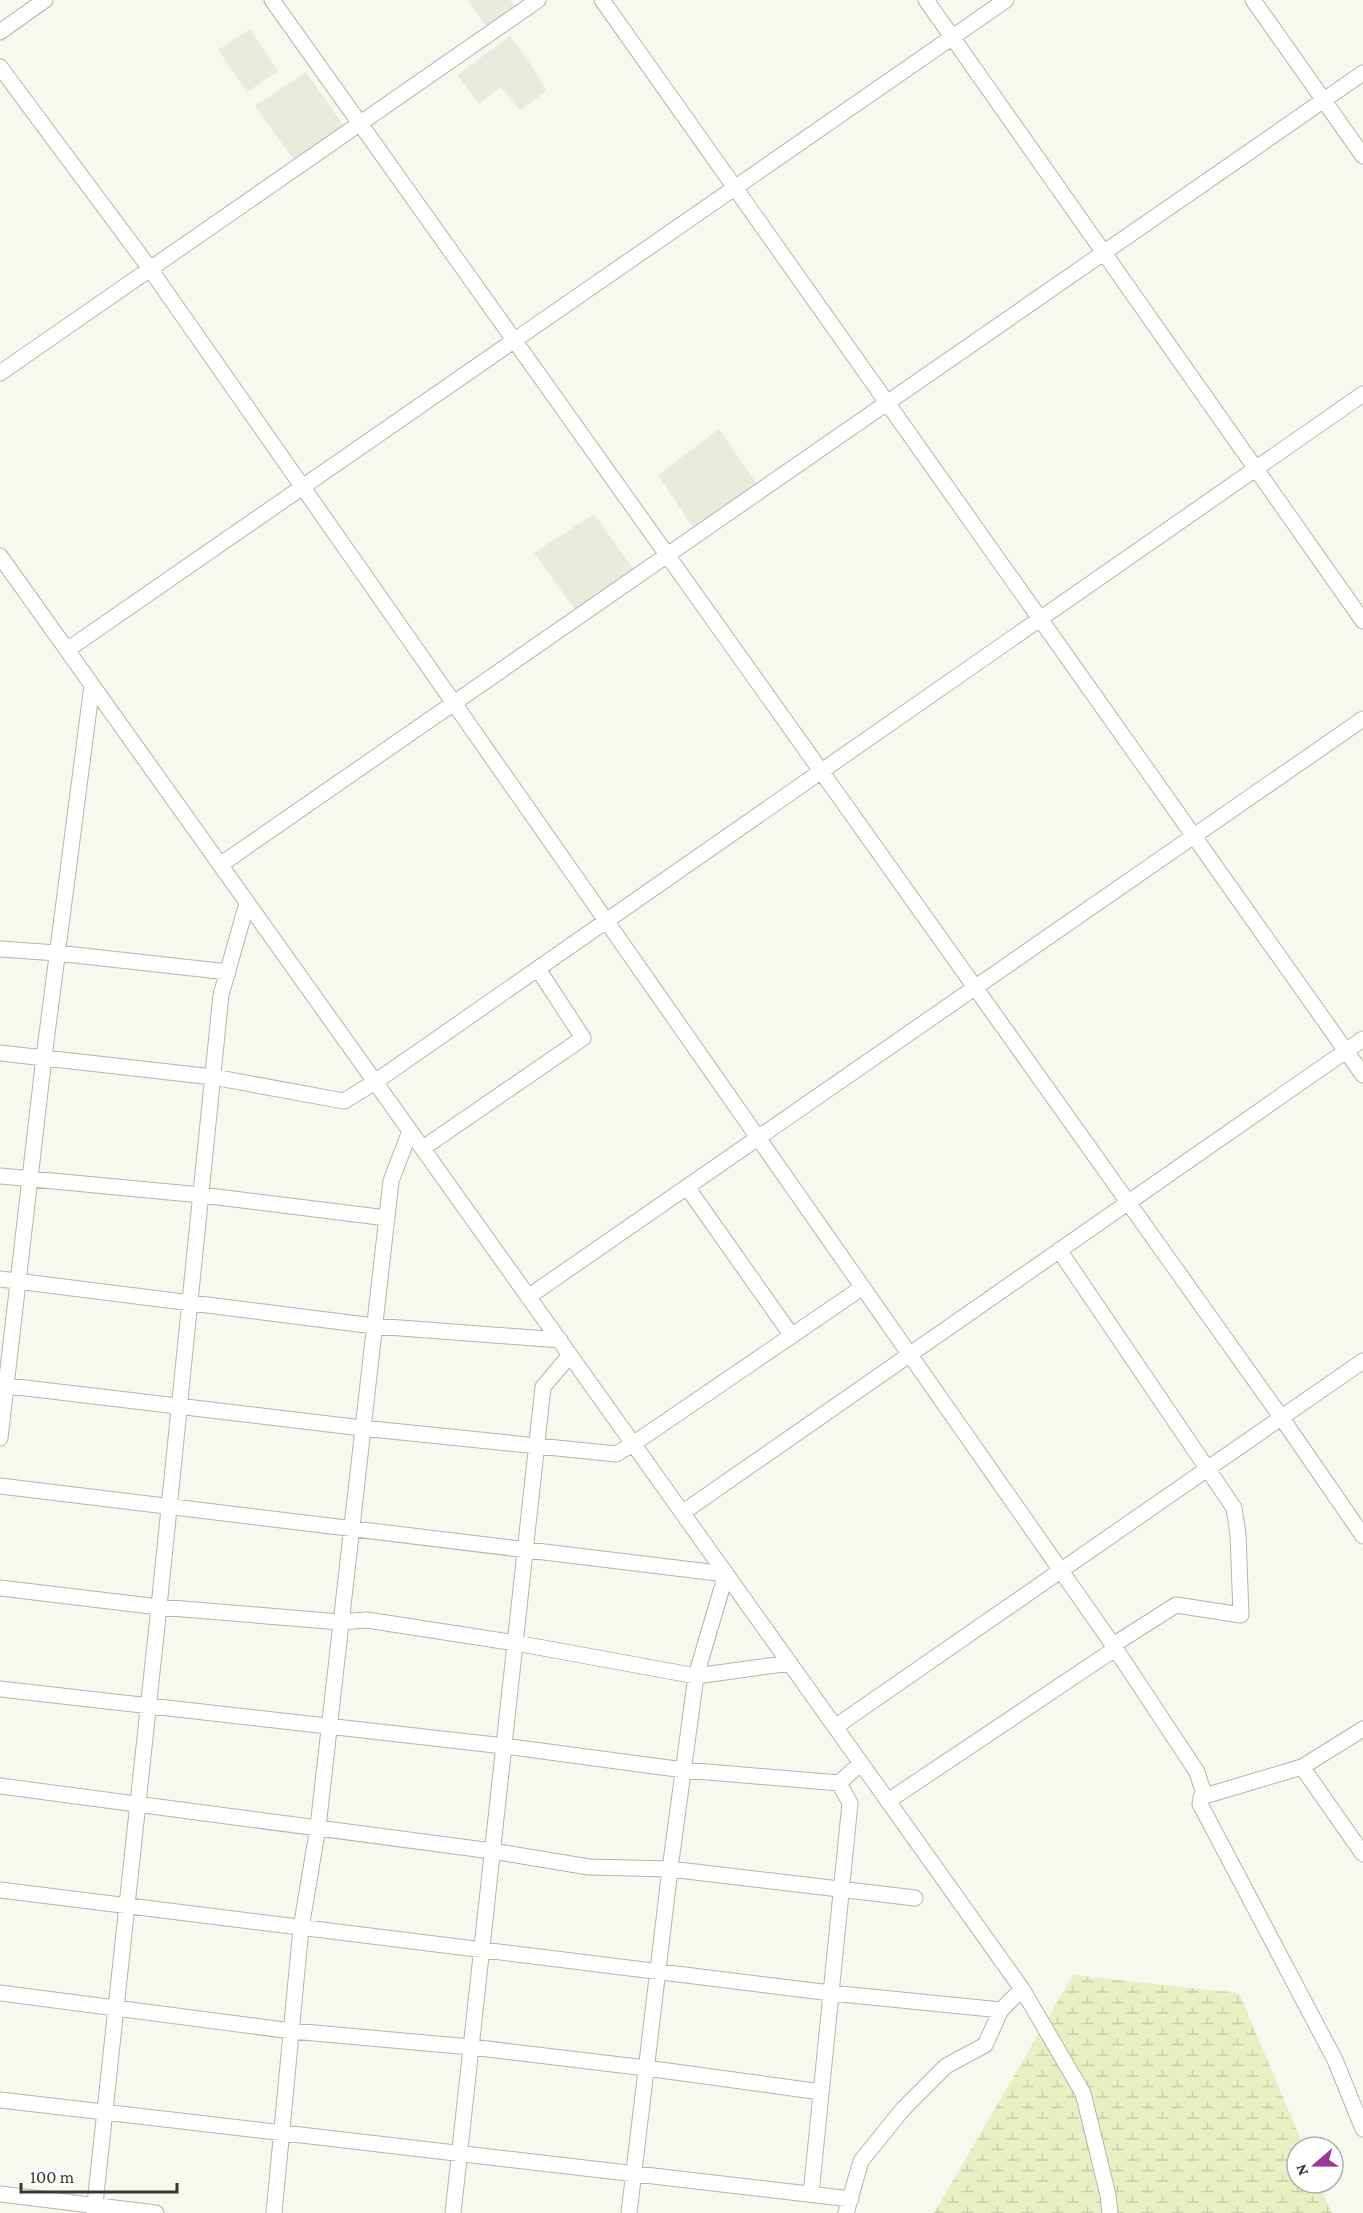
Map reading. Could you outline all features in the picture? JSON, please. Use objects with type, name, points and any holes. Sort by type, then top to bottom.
[{"type":"street","points":[[0,32],[45,0]]},
{"type":"street","points":[[272,0],[1281,1417],[1363,1536]]},
{"type":"street","points":[[0,373],[538,0]]},
{"type":"street","points":[[602,0],[1363,1075]]},
{"type":"street","points":[[926,0],[1363,621]]},
{"type":"street","points":[[67,650],[1006,0]]},
{"type":"street","points":[[1253,0],[1363,156]]},
{"type":"street","points":[[0,67],[150,269],[1114,1647],[1197,1773],[1203,1791],[1200,1804],[1335,2060],[1363,2129]]},
{"type":"street","points":[[220,864],[1363,73]]},
{"type":"street","points":[[0,1053],[213,1077],[344,1101],[538,969],[1363,394]]},
{"type":"street","points":[[0,556],[1022,1989],[1083,2093],[1108,2195],[1110,2213]]},
{"type":"street","points":[[0,570],[27,593]]},
{"type":"street","points":[[0,1438],[3,1385],[92,685]]},
{"type":"street","points":[[528,1297],[1363,719]]},
{"type":"street","points":[[94,2209],[170,1506],[221,994],[248,903]]},
{"type":"street","points":[[0,949],[228,972]]},
{"type":"street","points":[[423,1148],[583,1038],[538,969]]},
{"type":"street","points":[[682,1513],[1363,1039]]},
{"type":"street","points":[[274,2213],[301,1928],[318,1827],[391,1181],[410,1131]]},
{"type":"street","points":[[0,1176],[201,1195],[387,1218]]},
{"type":"street","points":[[687,1187],[792,1336]]},
{"type":"street","points":[[888,1801],[1176,1605],[1241,1615],[1238,1534],[1234,1508],[1059,1251]]},
{"type":"street","points":[[0,1279],[374,1326],[560,1341]]},
{"type":"street","points":[[3,1385],[180,1408],[616,1454],[863,1287]]},
{"type":"street","points":[[453,2213],[543,1387],[570,1355]]},
{"type":"street","points":[[835,1727],[1363,1361]]},
{"type":"street","points":[[0,1485],[726,1574]]},
{"type":"street","points":[[629,2213],[670,1869],[696,1676],[726,1574]]},
{"type":"street","points":[[0,1588],[159,1607],[340,1622],[367,1620],[516,1643],[696,1676],[790,1663]]},
{"type":"street","points":[[0,1689],[504,1746],[684,1770],[839,1783],[861,1763]]},
{"type":"street","points":[[1202,1797],[1302,1767],[1363,1729]]},
{"type":"street","points":[[1302,1767],[1358,1836],[1363,1854]]},
{"type":"street","points":[[812,2194],[850,1803],[839,1783]]},
{"type":"street","points":[[0,1786],[318,1827],[589,1867],[670,1869],[915,1898]]},
{"type":"street","points":[[0,1890],[831,1993],[1001,2010]]},
{"type":"street","points":[[0,2100],[812,2194],[848,2206],[861,2161],[868,2152],[903,2109],[946,2066],[985,2045],[1001,2010],[1022,1989]]},
{"type":"street","points":[[0,1993],[292,2031],[471,2047],[646,2068],[821,2092]]},
{"type":"street","points":[[0,2194],[94,2209],[156,2213]]},
{"type":"shaded area","points":[[468,0],[510,0],[517,9],[489,30]]},
{"type":"shaded area","points":[[250,29],[278,71],[247,92],[218,50]]},
{"type":"shaded area","points":[[510,36],[547,91],[520,110],[501,87],[479,104],[457,75]]},
{"type":"shaded area","points":[[306,72],[344,126],[294,160],[255,106]]},
{"type":"shaded area","points":[[719,429],[757,484],[694,529],[658,475]]},
{"type":"shaded area","points":[[594,514],[635,571],[576,611],[534,553]]},
{"type":"green space","points":[[1073,1975],[1239,1993],[1299,2135],[1285,2135],[1285,2195],[1324,2195],[1332,2213],[934,2213]]}]
